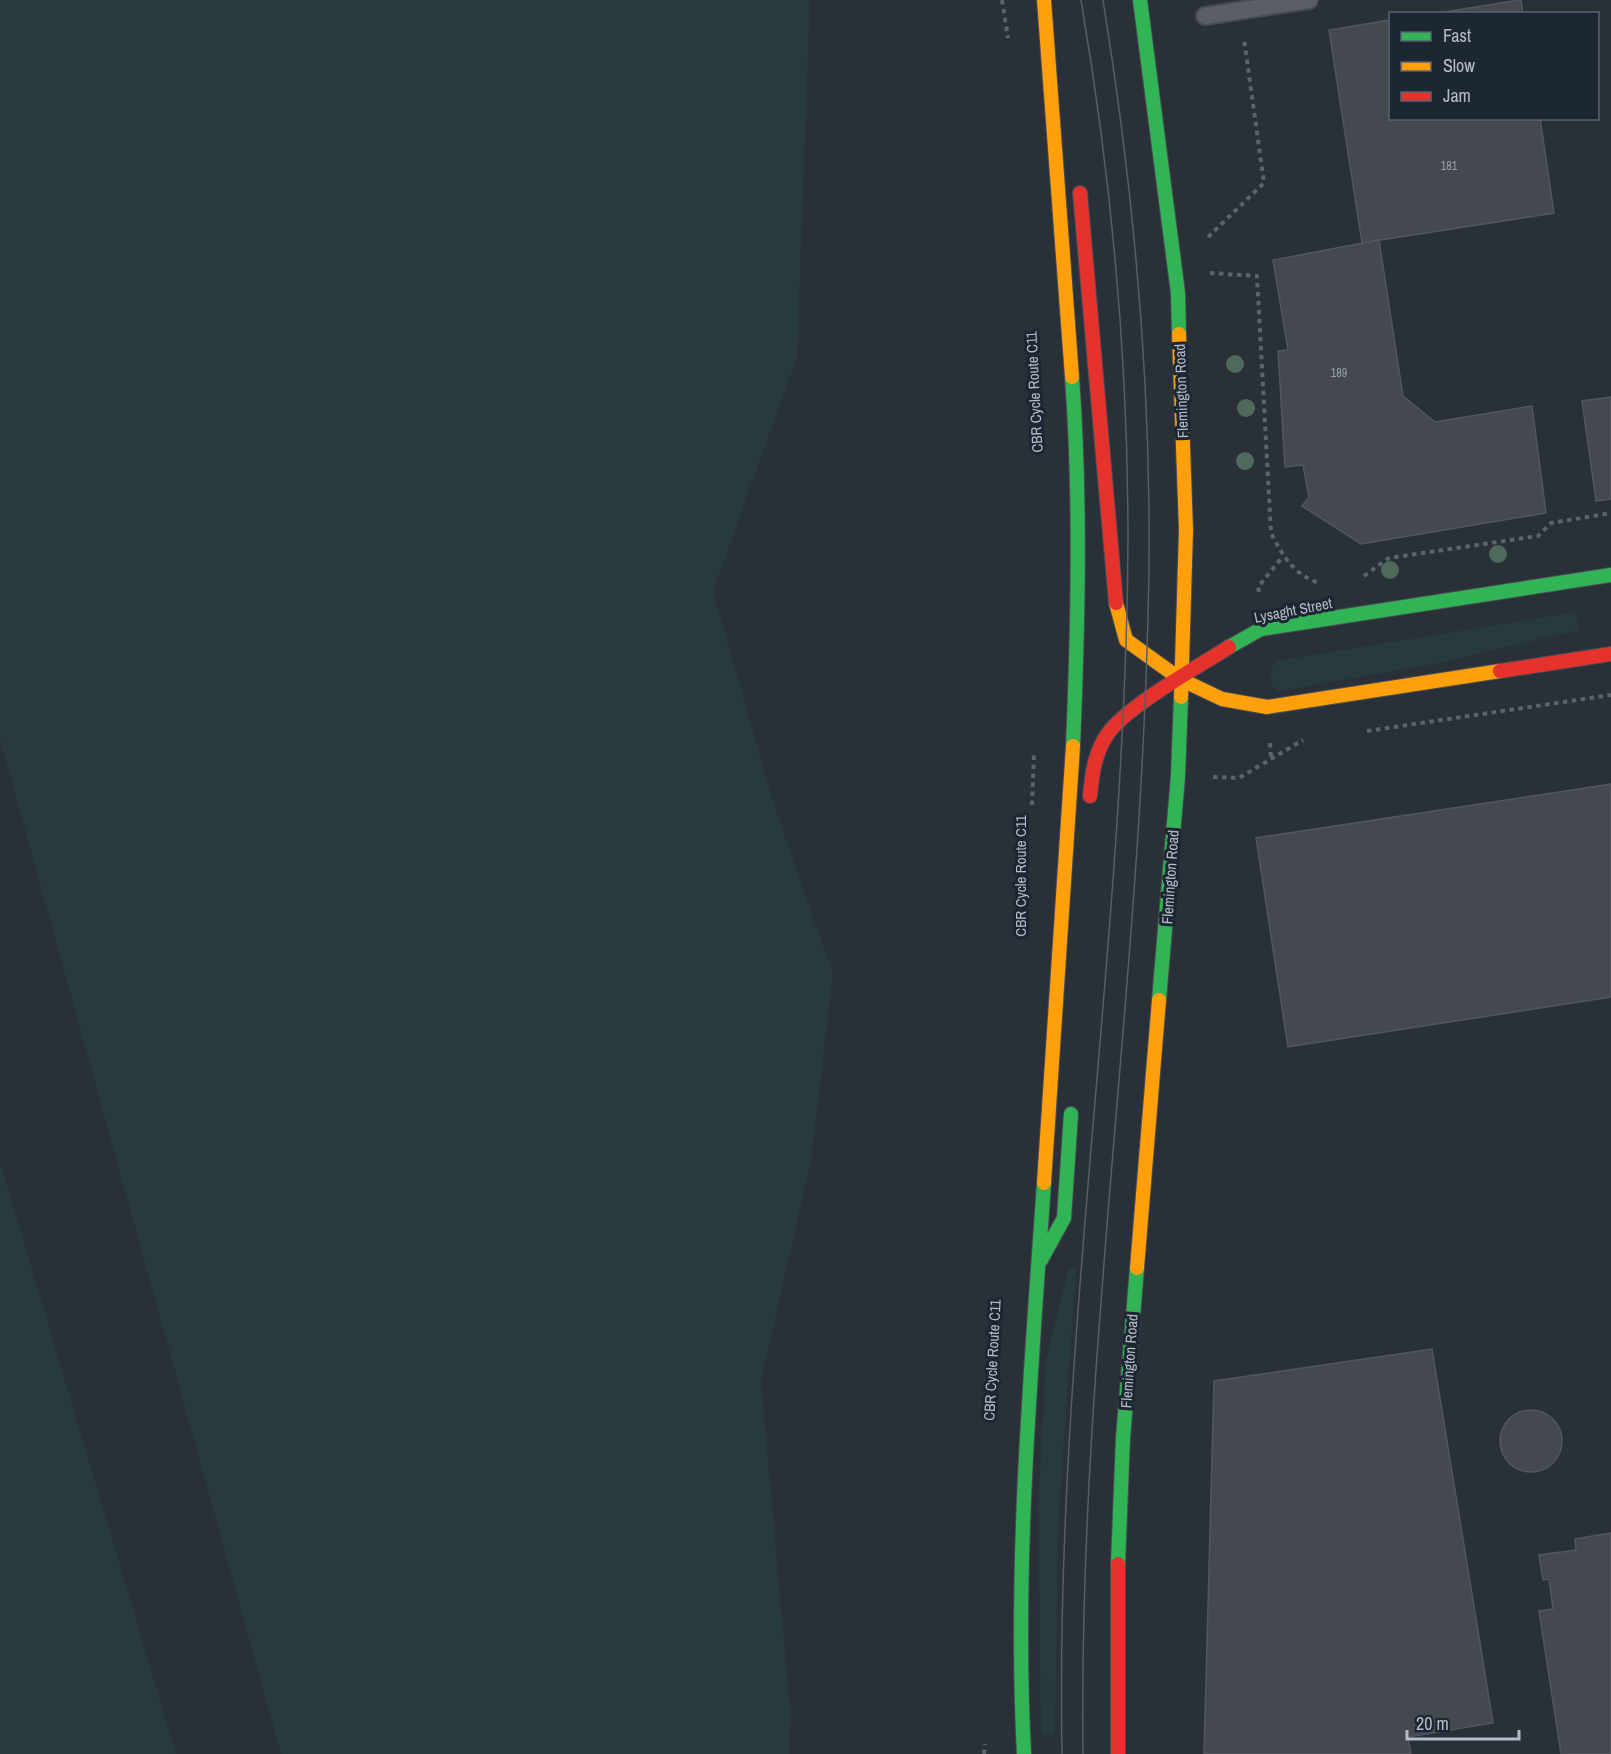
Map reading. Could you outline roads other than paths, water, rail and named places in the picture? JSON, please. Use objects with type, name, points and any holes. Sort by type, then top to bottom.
[{"type":"main road","points":[[1045,0],[1065,74]]},
{"type":"main road","points":[[1024,1754],[1021,1694],[1025,1452],[1073,772],[1076,676],[1075,422],[1045,0]]},
{"type":"main road","name":"Flemington Road","points":[[1118,1754],[1117,1576],[1123,1438],[1178,776],[1186,530],[1178,293],[1140,0]]},
{"type":"main road","points":[[1079,175],[1117,614],[1126,640],[1180,680],[1222,699],[1267,707],[1611,654]]},
{"type":"main road","name":"Lysaght Street","points":[[1089,813],[1091,773],[1096,752],[1123,714],[1180,680],[1221,650],[1261,629],[1611,575]]},
{"type":"main road","points":[[1037,1268],[1064,1218],[1072,1099]]},
{"type":"lane","points":[[1205,16],[1309,0]]},
{"type":"tram line","points":[[1062,1754],[1062,1615],[1067,1476],[1120,782],[1128,562],[1125,401],[1120,320],[1104,159],[1081,0]]},
{"type":"tram line","points":[[1083,1754],[1084,1612],[1090,1469],[1133,901],[1142,758],[1149,539],[1145,384],[1140,307],[1125,153],[1103,0]]}]
